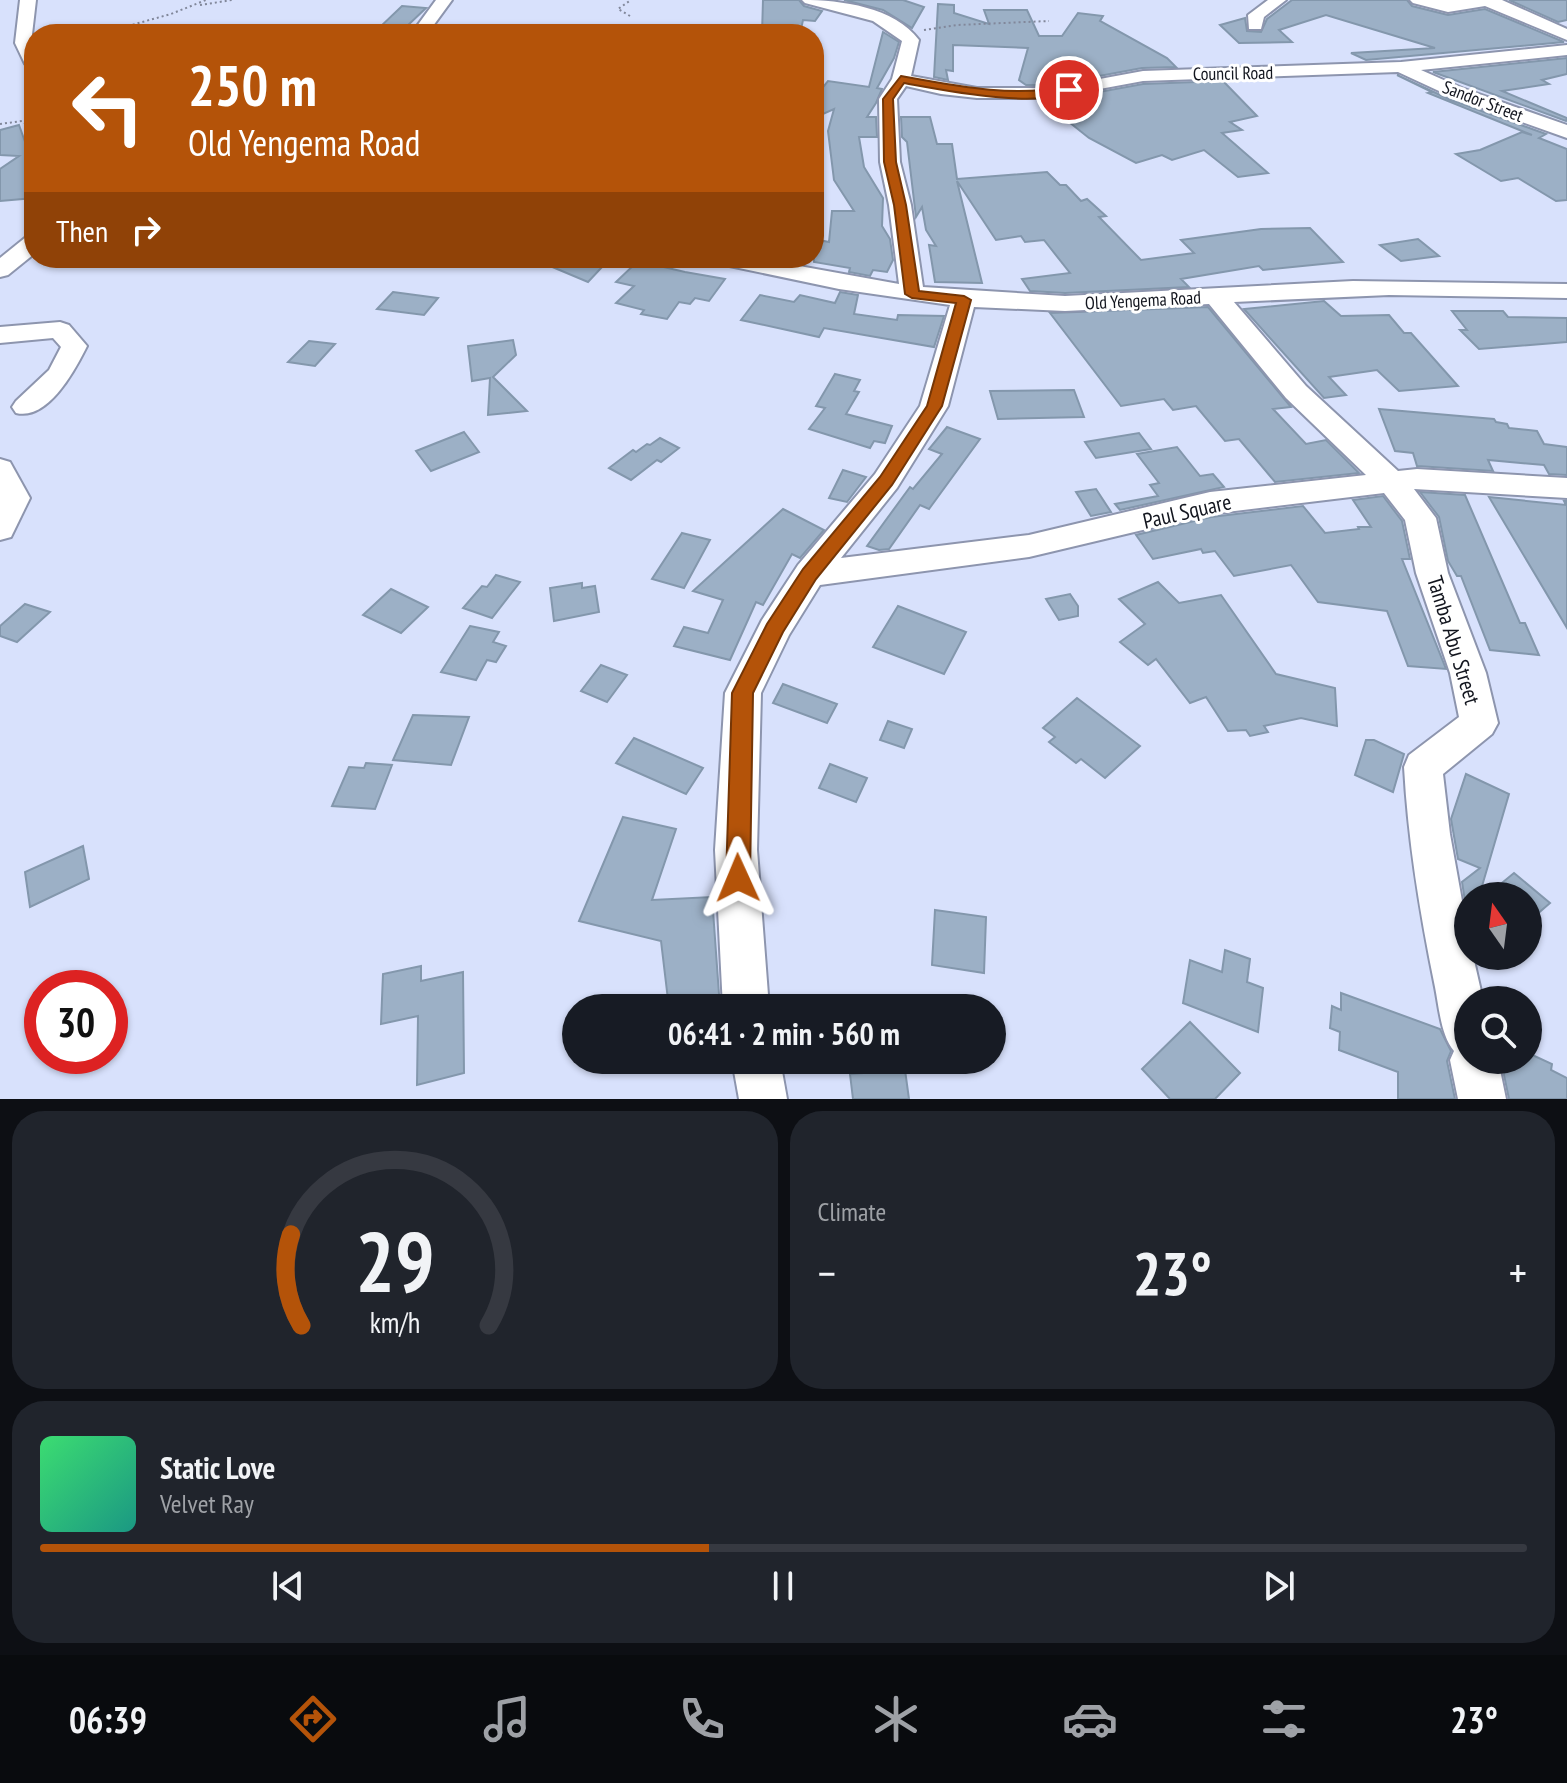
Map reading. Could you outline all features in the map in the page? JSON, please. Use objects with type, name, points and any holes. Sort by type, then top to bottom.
[{"type":"street","points":[[25,24],[28,0]]},
{"type":"street","points":[[426,24],[444,0]]},
{"type":"street","points":[[810,0],[890,24],[903,30],[911,40],[901,79],[888,99],[890,162],[900,205],[912,294]]},
{"type":"street","points":[[1255,26],[1256,15],[1278,0]]},
{"type":"street","points":[[1418,0],[1448,7],[1490,1],[1567,35]]},
{"type":"street","name":"Council Road","points":[[901,79],[977,93],[1038,94],[1143,76],[1401,67],[1567,50]]},
{"type":"street","name":"Sandor Street","points":[[1401,67],[1458,93],[1567,132]]},
{"type":"street","points":[[0,270],[24,250]]},
{"type":"street","name":"Old Yengema Road","points":[[776,268],[912,294],[964,300],[1103,303],[1445,287],[1567,291]]},
{"type":"street","name":"Tamba Abu Street","points":[[1216,296],[1296,392],[1392,483],[1420,518],[1432,573],[1468,673],[1479,723],[1423,767],[1426,818],[1457,986]]},
{"type":"street","points":[[745,994],[736,850],[743,693],[774,629],[810,574],[886,481],[934,406],[964,300]]},
{"type":"street","points":[[0,335],[60,330],[74,346],[60,374],[26,407]]},
{"type":"street","points":[[0,469],[15,498],[10,515],[0,529]]},
{"type":"street","name":"Paul Square","points":[[810,574],[1029,546],[1210,503],[1417,479],[1567,488]]},
{"type":"street","points":[[759,1074],[763,1099]]},
{"type":"street","points":[[1477,1074],[1482,1099]]},
{"type":"path","points":[[197,6],[206,0]]},
{"type":"path","points":[[134,24],[197,6],[232,0]]},
{"type":"path","points":[[630,16],[618,9],[631,0]]},
{"type":"path","points":[[911,40],[921,31],[936,27],[1049,21]]},
{"type":"path","points":[[0,124],[24,123]]},
{"type":"building","points":[[763,0],[799,0],[804,6],[822,11],[815,21],[803,20],[802,24],[762,24]]},
{"type":"building","points":[[844,0],[903,0],[924,7],[912,28],[883,10]]},
{"type":"building","points":[[1292,0],[1407,0],[1412,6],[1448,15],[1485,9],[1564,42],[1366,60],[1351,53],[1435,48],[1326,15],[1279,30],[1292,42],[1239,43],[1220,25],[1245,18],[1247,31],[1261,32],[1267,19]]},
{"type":"building","points":[[1509,0],[1567,0],[1567,20],[1558,22]]},
{"type":"building","points":[[938,4],[954,5],[954,13],[989,24],[984,10],[1027,10],[1039,36],[1062,36],[1078,13],[1103,16],[1100,21],[1167,58],[1176,67],[1142,68],[1051,85],[1026,85],[1019,80],[1028,48],[953,45],[953,71],[946,70],[948,80],[934,77]]},
{"type":"building","points":[[402,6],[426,8],[409,24],[383,24]]},
{"type":"building","points":[[883,32],[899,42],[877,88],[882,89],[867,117],[876,117],[877,137],[859,137],[864,167],[883,198],[882,226],[890,239],[893,260],[887,272],[873,270],[870,276],[849,272],[850,268],[824,264],[824,241],[829,242],[832,211],[854,211],[834,180],[828,131],[834,109],[824,114],[824,86],[828,81],[869,87]]},
{"type":"building","points":[[1567,58],[1567,74],[1542,80],[1549,84],[1502,91],[1567,118],[1566,121],[1433,72]]},
{"type":"building","points":[[1397,75],[1451,100],[1546,134],[1539,138],[1567,149],[1567,200],[1556,201],[1518,178],[1501,181],[1456,154],[1480,150],[1522,132],[1532,135],[1428,93],[1432,92]]},
{"type":"building","points":[[1223,81],[1257,116],[1230,122],[1242,130],[1222,133],[1268,173],[1238,177],[1204,150],[1172,160],[1162,155],[1136,163],[1089,138],[1069,122],[1079,121],[1050,101],[1143,84]]},
{"type":"building","points":[[901,117],[930,117],[937,144],[952,144],[957,179],[1047,172],[1060,185],[1066,185],[1081,201],[1087,199],[1106,216],[1099,217],[1141,260],[1194,253],[1181,240],[1261,229],[1310,228],[1343,262],[1263,270],[1259,266],[1181,279],[1189,287],[1065,293],[1030,291],[1022,279],[1070,273],[1044,240],[1025,242],[1021,236],[996,240],[957,181],[982,283],[935,282],[929,245],[936,246],[926,230],[922,207],[916,217]]},
{"type":"building","points":[[19,125],[24,139],[24,199],[0,201],[0,169],[19,156],[0,155],[0,130]]},
{"type":"building","points":[[1418,239],[1439,256],[1401,261],[1380,245]]},
{"type":"building","points":[[555,268],[601,268],[588,282]]},
{"type":"building","points":[[631,268],[668,268],[725,279],[709,301],[695,298],[690,304],[679,302],[667,319],[641,314],[644,310],[616,303],[634,286],[616,282]]},
{"type":"building","points":[[393,292],[438,298],[424,315],[377,309]]},
{"type":"building","points":[[840,292],[858,295],[854,314],[897,320],[898,315],[944,316],[934,347],[824,328],[819,337],[741,320],[760,295],[794,302],[800,295],[835,303]]},
{"type":"building","points":[[1324,301],[1341,316],[1389,315],[1404,333],[1411,333],[1458,386],[1399,391],[1377,370],[1329,377],[1346,395],[1324,398],[1244,309]]},
{"type":"building","points":[[1208,307],[1291,407],[1273,409],[1306,444],[1326,440],[1359,473],[1275,482],[1239,439],[1225,441],[1196,406],[1173,410],[1164,399],[1121,406],[1050,313]]},
{"type":"building","points":[[1452,311],[1503,311],[1508,317],[1567,318],[1567,342],[1479,349],[1460,330],[1467,330]]},
{"type":"building","points":[[513,340],[516,355],[493,377],[527,411],[488,415],[490,378],[472,381],[468,346]]},
{"type":"building","points":[[309,341],[335,344],[315,366],[288,362]]},
{"type":"building","points":[[835,374],[860,380],[854,391],[859,392],[846,414],[892,426],[885,443],[874,441],[870,448],[809,429],[825,408],[816,406]]},
{"type":"building","points":[[1074,390],[1084,417],[998,419],[990,391]]},
{"type":"building","points":[[1379,409],[1494,419],[1507,424],[1509,428],[1537,431],[1544,444],[1567,447],[1567,475],[1549,474],[1544,465],[1488,460],[1493,471],[1417,466],[1413,453],[1395,451]]},
{"type":"building","points":[[947,427],[980,439],[929,509],[920,505],[889,549],[867,546],[910,487],[913,489],[942,454],[929,449]]},
{"type":"building","points":[[464,432],[479,452],[431,471],[416,451]]},
{"type":"building","points":[[1139,433],[1151,449],[1096,458],[1085,442]]},
{"type":"building","points":[[660,438],[679,448],[631,480],[609,468],[633,450],[636,452]]},
{"type":"building","points":[[1177,447],[1200,476],[1213,474],[1224,487],[1120,510],[1115,504],[1158,496],[1150,485],[1159,483],[1137,454]]},
{"type":"building","points":[[843,470],[866,477],[847,502],[829,498]]},
{"type":"building","points":[[1096,489],[1111,512],[1091,516],[1076,492]]},
{"type":"building","points":[[1420,492],[1465,495],[1520,623],[1525,623],[1539,655],[1490,650],[1461,576],[1457,576],[1448,561],[1439,517]]},
{"type":"building","points":[[1383,496],[1402,521],[1410,559],[1402,559],[1446,669],[1408,666],[1387,611],[1318,602],[1291,565],[1234,576],[1215,551],[1203,553],[1201,549],[1153,559],[1136,535],[1211,517],[1303,506],[1325,533],[1359,529],[1371,527],[1353,500]]},
{"type":"building","points":[[1489,497],[1566,505],[1564,501],[1567,501],[1567,628]]},
{"type":"building","points":[[783,509],[824,530],[800,558],[792,554],[763,605],[756,602],[730,660],[674,646],[684,627],[708,633],[723,600],[693,591]]},
{"type":"building","points":[[682,533],[710,540],[684,588],[652,579]]},
{"type":"building","points":[[496,575],[520,582],[492,618],[463,608],[482,586],[487,587]]},
{"type":"building","points":[[1158,582],[1179,603],[1221,595],[1276,674],[1335,688],[1337,726],[1301,718],[1264,726],[1268,732],[1250,736],[1246,730],[1228,731],[1206,697],[1190,703],[1156,659],[1148,665],[1120,642],[1145,624],[1119,599]]},
{"type":"building","points":[[582,583],[582,588],[595,586],[599,612],[554,621],[550,588]]},
{"type":"building","points":[[391,589],[428,607],[401,633],[363,615]]},
{"type":"building","points":[[1070,594],[1078,606],[1078,616],[1059,620],[1046,599]]},
{"type":"building","points":[[25,604],[50,612],[17,642],[0,636],[0,626]]},
{"type":"building","points":[[898,606],[966,632],[944,674],[873,647]]},
{"type":"building","points":[[470,626],[499,632],[493,642],[506,646],[496,662],[487,660],[476,680],[441,672]]},
{"type":"building","points":[[601,665],[627,675],[607,702],[581,691]]},
{"type":"building","points":[[783,684],[837,704],[827,723],[773,703]]},
{"type":"building","points":[[1077,698],[1140,746],[1105,778],[1081,759],[1076,763],[1049,742],[1055,737],[1043,728]]},
{"type":"building","points":[[413,715],[469,717],[451,765],[393,760]]},
{"type":"building","points":[[888,721],[912,729],[904,748],[880,740]]},
{"type":"building","points":[[634,738],[703,768],[686,794],[616,763]]},
{"type":"building","points":[[1366,740],[1374,740],[1404,754],[1393,792],[1355,775]]},
{"type":"building","points":[[366,763],[392,765],[375,809],[332,806],[349,767],[364,768]]},
{"type":"building","points":[[830,764],[867,778],[856,802],[819,788]]},
{"type":"building","points":[[1466,774],[1509,794],[1483,882],[1462,882],[1480,868],[1458,859],[1451,819]]},
{"type":"building","points":[[623,817],[676,829],[652,900],[712,897],[719,994],[667,994],[661,941],[579,921]]},
{"type":"building","points":[[83,846],[89,879],[30,907],[25,872]]},
{"type":"building","points":[[1514,873],[1525,882],[1503,882]]},
{"type":"building","points":[[1542,896],[1550,903],[1542,910]]},
{"type":"building","points":[[935,910],[986,917],[984,973],[932,965]]},
{"type":"building","points":[[1225,950],[1250,959],[1247,982],[1263,988],[1258,1032],[1183,1003],[1190,960],[1222,972]]},
{"type":"building","points":[[421,966],[421,981],[463,972],[464,1073],[417,1085],[418,1016],[381,1024],[383,974]]},
{"type":"building","points":[[1341,993],[1440,1029],[1451,1051],[1447,1061],[1455,1099],[1398,1099],[1398,1072],[1339,1050],[1340,1032],[1330,1028],[1332,1006],[1341,1010]]},
{"type":"building","points":[[1190,1022],[1240,1073],[1215,1099],[1170,1099],[1142,1069]]},
{"type":"building","points":[[1542,1059],[1552,1064],[1551,1070],[1567,1078],[1567,1099],[1509,1099],[1504,1075],[1542,1074]]},
{"type":"building","points":[[850,1074],[906,1074],[909,1099],[853,1099]]},
{"type":"route","points":[[738,878],[736,850],[743,693],[774,629],[810,574],[886,481],[934,406],[964,300],[912,294],[900,205],[890,162],[888,99],[901,79],[941,89],[977,93],[1051,93],[1069,90]]}]
